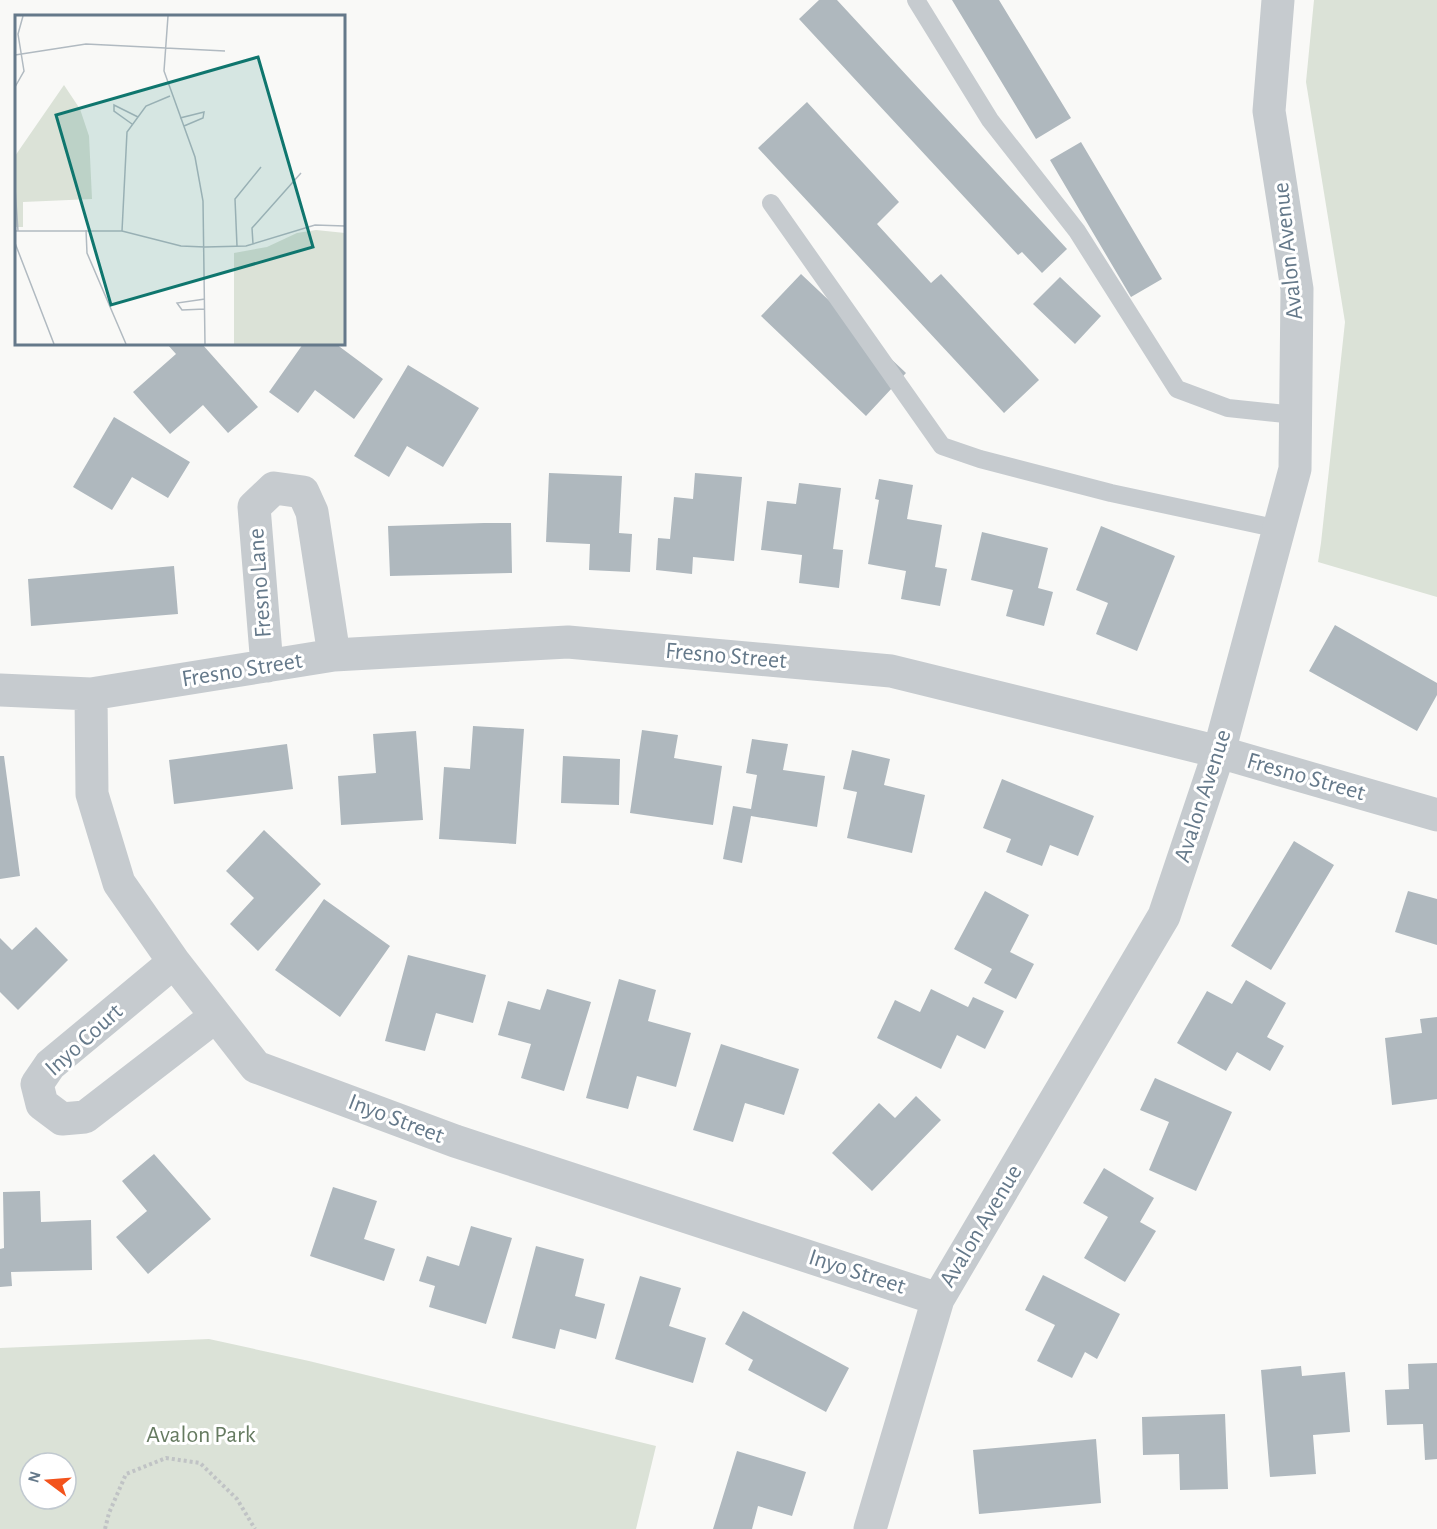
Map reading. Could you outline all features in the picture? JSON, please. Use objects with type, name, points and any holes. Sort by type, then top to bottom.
[{"type":"street","name":"Avalon Avenue","points":[[870,1529],[938,1299],[1164,916],[1219,752],[1279,529],[1295,469],[1297,289],[1269,111],[1278,0]]},
{"type":"street","name":"Fresno Lane","points":[[267,666],[254,507],[274,488],[303,492],[312,512],[334,655]]},
{"type":"street","name":"Fresno Street","points":[[0,690],[91,694],[334,655],[568,642],[891,671],[1219,752],[1437,815]]},
{"type":"street","name":"Inyo Street","points":[[91,694],[92,794],[119,883],[174,962],[256,1067],[455,1141],[938,1299]]},
{"type":"street","name":"Inyo Court","points":[[174,962],[50,1065],[37,1084],[42,1104],[62,1119],[85,1118],[216,1016]]},
{"type":"lane","points":[[916,0],[990,120],[1077,231],[1177,389],[1228,408],[1295,415]]},
{"type":"lane","points":[[771,203],[942,446],[980,459],[1112,493],[1279,529]]},
{"type":"path","points":[[105,1529],[109,1513],[126,1474],[166,1458],[201,1463],[237,1499],[255,1529]]},
{"type":"green space","points":[[1314,0],[1437,0],[1437,597],[1318,562],[1345,322],[1306,82]]},
{"type":"green space","name":"Avalon Park","points":[[209,1339],[309,1361],[656,1446],[636,1529],[0,1529],[0,1348]]},
{"type":"building","points":[[819,0],[837,0],[1067,249],[1042,273],[1022,252],[1018,255],[799,19]]},
{"type":"building","points":[[952,0],[999,0],[1071,118],[1036,139]]},
{"type":"building","points":[[807,102],[899,202],[877,224],[931,283],[941,274],[1039,380],[1004,413],[758,148]]},
{"type":"building","points":[[1081,142],[1162,279],[1131,297],[1050,160]]},
{"type":"building","points":[[801,274],[906,373],[866,416],[761,316]]},
{"type":"building","points":[[1060,277],[1101,316],[1075,344],[1033,304]]},
{"type":"building","points":[[168,345],[203,345],[258,407],[228,433],[203,405],[170,434],[133,392],[176,354]]},
{"type":"building","points":[[302,345],[337,345],[383,379],[354,419],[315,390],[298,413],[269,392]]},
{"type":"building","points":[[408,365],[479,408],[443,467],[407,446],[389,477],[354,456]]},
{"type":"building","points":[[114,417],[190,462],[168,498],[132,477],[112,510],[73,487]]},
{"type":"building","points":[[549,473],[622,476],[619,533],[632,534],[630,572],[589,570],[590,544],[546,542]]},
{"type":"building","points":[[695,473],[742,477],[734,561],[693,557],[692,574],[656,570],[658,538],[670,539],[674,497],[693,499]]},
{"type":"building","points":[[879,479],[913,485],[907,519],[942,525],[935,567],[947,569],[940,606],[901,599],[906,571],[868,564],[879,500],[875,499]]},
{"type":"building","points":[[799,483],[841,488],[833,549],[843,550],[839,588],[799,583],[802,555],[761,550],[767,501],[796,504]]},
{"type":"building","points":[[511,523],[512,573],[390,576],[388,526]]},
{"type":"building","points":[[1101,526],[1175,556],[1137,651],[1096,634],[1108,603],[1076,590]]},
{"type":"building","points":[[982,532],[1048,548],[1038,588],[1053,592],[1044,626],[1006,616],[1013,590],[971,580]]},
{"type":"building","points":[[174,566],[178,614],[31,626],[28,579]]},
{"type":"building","points":[[1335,625],[1437,683],[1437,695],[1417,731],[1309,671]]},
{"type":"building","points":[[473,726],[524,729],[516,844],[439,839],[444,767],[470,769]]},
{"type":"building","points":[[642,730],[678,735],[674,758],[722,766],[713,825],[630,813]]},
{"type":"building","points":[[416,731],[423,820],[341,825],[338,776],[376,773],[373,734]]},
{"type":"building","points":[[752,739],[788,744],[783,770],[825,776],[817,827],[751,816],[742,863],[723,859],[733,806],[751,809],[757,775],[746,773]]},
{"type":"building","points":[[287,744],[293,789],[174,804],[169,760]]},
{"type":"building","points":[[852,750],[890,759],[884,785],[925,795],[912,853],[847,838],[857,792],[843,789]]},
{"type":"building","points":[[0,756],[4,756],[20,876],[0,879]]},
{"type":"building","points":[[563,756],[620,759],[619,805],[561,803]]},
{"type":"building","points":[[1002,779],[1094,816],[1078,856],[1050,845],[1042,866],[1006,852],[1011,839],[983,828]]},
{"type":"building","points":[[264,830],[321,884],[258,951],[230,924],[254,898],[226,871]]},
{"type":"building","points":[[1294,841],[1334,865],[1271,970],[1231,946]]},
{"type":"building","points":[[985,891],[1029,915],[1010,952],[1034,964],[1016,999],[984,983],[992,969],[954,949]]},
{"type":"building","points":[[1408,891],[1437,899],[1437,945],[1395,932]]},
{"type":"building","points":[[324,899],[390,946],[340,1017],[275,970]]},
{"type":"building","points":[[36,927],[68,960],[18,1010],[0,992],[0,938],[12,950]]},
{"type":"building","points":[[408,955],[486,975],[473,1023],[436,1013],[425,1051],[385,1041]]},
{"type":"building","points":[[619,979],[656,990],[648,1021],[691,1033],[676,1087],[637,1076],[628,1109],[586,1098]]},
{"type":"building","points":[[1246,980],[1286,1003],[1267,1037],[1284,1046],[1270,1071],[1237,1052],[1226,1071],[1177,1043],[1207,991],[1232,1004]]},
{"type":"building","points":[[547,989],[591,1002],[564,1091],[521,1078],[531,1044],[498,1035],[508,1001],[540,1010]]},
{"type":"building","points":[[931,989],[968,1007],[973,997],[1004,1011],[985,1049],[957,1035],[941,1069],[877,1038],[895,1000],[920,1012]]},
{"type":"building","points":[[1437,1017],[1437,1099],[1392,1105],[1385,1038],[1422,1033],[1420,1019]]},
{"type":"building","points":[[721,1044],[799,1069],[784,1115],[745,1103],[733,1142],[693,1130]]},
{"type":"building","points":[[1155,1078],[1232,1112],[1196,1191],[1149,1170],[1169,1122],[1140,1110]]},
{"type":"building","points":[[916,1096],[941,1120],[872,1191],[832,1153],[879,1103],[895,1118]]},
{"type":"building","points":[[154,1154],[211,1219],[148,1274],[116,1237],[147,1211],[122,1181]]},
{"type":"building","points":[[1104,1168],[1154,1198],[1140,1222],[1156,1231],[1125,1282],[1084,1258],[1108,1217],[1083,1203]]},
{"type":"building","points":[[333,1187],[377,1201],[364,1239],[395,1249],[384,1281],[310,1256]]},
{"type":"building","points":[[40,1191],[41,1222],[91,1220],[92,1270],[11,1272],[12,1286],[0,1287],[0,1249],[4,1248],[3,1192]]},
{"type":"building","points":[[471,1226],[512,1238],[486,1324],[429,1307],[435,1286],[419,1281],[427,1256],[459,1266]]},
{"type":"building","points":[[536,1246],[584,1259],[575,1296],[605,1304],[596,1339],[560,1329],[555,1349],[512,1338]]},
{"type":"building","points":[[1043,1275],[1120,1314],[1097,1359],[1085,1352],[1072,1378],[1037,1361],[1055,1325],[1025,1310]]},
{"type":"building","points":[[640,1276],[681,1288],[669,1326],[706,1338],[693,1383],[615,1359]]},
{"type":"building","points":[[743,1311],[849,1368],[826,1412],[748,1370],[753,1360],[725,1344]]},
{"type":"building","points":[[1437,1363],[1437,1459],[1425,1460],[1423,1424],[1387,1425],[1385,1390],[1409,1389],[1408,1364]]},
{"type":"building","points":[[1301,1366],[1302,1376],[1345,1372],[1350,1432],[1313,1435],[1316,1474],[1270,1477],[1261,1370]]},
{"type":"building","points":[[1225,1414],[1228,1489],[1180,1490],[1179,1454],[1143,1455],[1142,1417]]},
{"type":"building","points":[[1096,1439],[1101,1503],[979,1514],[973,1450]]},
{"type":"building","points":[[737,1451],[806,1472],[792,1516],[758,1506],[752,1529],[713,1529]]}]
